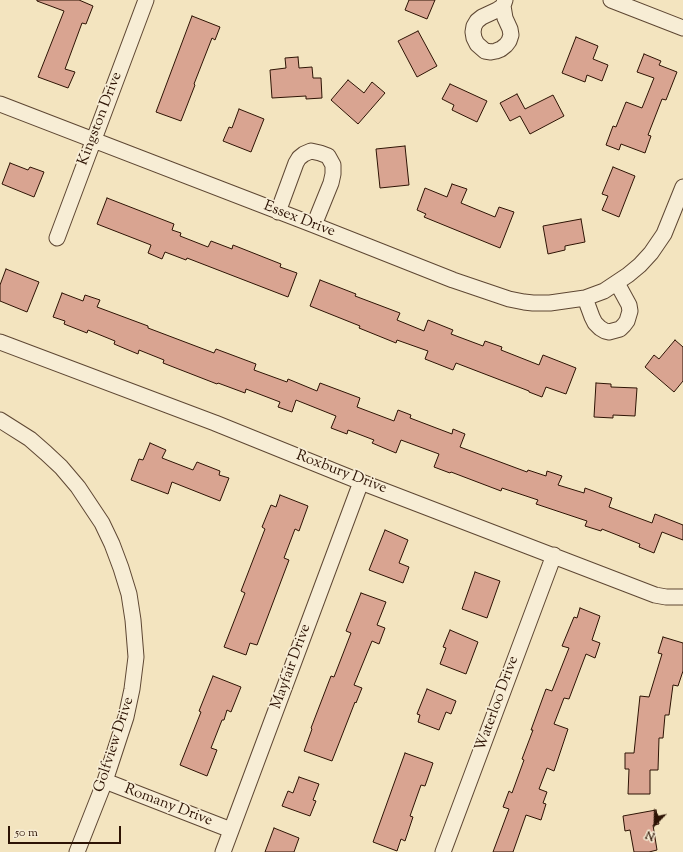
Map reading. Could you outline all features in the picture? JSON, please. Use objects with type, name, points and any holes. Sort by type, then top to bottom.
[{"type":"street","name":"Kingston Drive","points":[[57,238],[146,0]]},
{"type":"street","points":[[611,0],[683,28]]},
{"type":"street","name":"Essex Drive","points":[[0,104],[453,280],[509,299],[533,303],[550,303],[585,298],[604,291],[617,283]]},
{"type":"street","points":[[278,212],[299,158],[311,150],[320,153],[328,156],[333,166],[333,174],[314,225]]},
{"type":"street","points":[[585,298],[595,323],[600,328],[609,332],[624,325],[630,311],[630,305],[617,283],[640,265],[659,242],[669,223],[683,186]]},
{"type":"street","name":"Roxbury Drive","points":[[0,342],[215,424],[360,482],[655,594],[666,597],[683,597]]},
{"type":"street","name":"Golfview Drive","points":[[0,420],[30,439],[61,467],[78,487],[102,523],[112,544],[129,594],[136,657],[132,689],[126,717],[77,852]]},
{"type":"street","name":"Mayfair Drive","points":[[223,852],[360,482]]},
{"type":"street","name":"Waterloo Drive","points":[[443,852],[554,555]]},
{"type":"street","name":"Romany Drive","points":[[104,781],[231,830]]},
{"type":"building","points":[[37,0],[79,0],[93,6],[86,24],[82,23],[65,69],[75,72],[68,88],[38,77],[64,11]]},
{"type":"building","points":[[409,0],[435,0],[427,19],[405,10]]},
{"type":"building","points":[[192,16],[220,27],[215,40],[212,38],[181,121],[156,112]]},
{"type":"building","points":[[418,31],[437,66],[417,77],[398,41]]},
{"type":"building","points":[[576,37],[598,46],[593,59],[608,65],[602,81],[587,75],[585,82],[562,73]]},
{"type":"building","points":[[644,54],[661,61],[659,65],[677,72],[666,100],[662,99],[648,135],[651,136],[645,153],[621,144],[619,150],[606,145],[613,126],[616,127],[626,102],[642,108],[654,78],[637,72]]},
{"type":"building","points":[[298,57],[299,68],[312,67],[313,78],[321,78],[322,98],[306,99],[306,96],[272,98],[270,70],[286,68],[285,58]]},
{"type":"building","points":[[348,80],[364,93],[372,82],[385,93],[358,124],[331,100]]},
{"type":"building","points":[[450,84],[487,101],[477,122],[452,110],[454,105],[442,99]]},
{"type":"building","points":[[517,94],[525,109],[553,95],[564,116],[530,134],[520,116],[510,121],[500,103]]},
{"type":"building","points":[[239,109],[264,119],[251,152],[223,141],[229,127],[232,128]]},
{"type":"building","points":[[405,146],[409,185],[380,188],[376,149]]},
{"type":"building","points":[[10,163],[28,170],[30,167],[44,172],[34,197],[2,184]]},
{"type":"building","points":[[613,167],[635,176],[619,217],[602,210],[608,196],[602,194]]},
{"type":"building","points":[[452,184],[467,189],[461,203],[495,217],[499,207],[514,212],[500,248],[424,217],[426,214],[417,210],[425,188],[447,197]]},
{"type":"building","points":[[107,198],[174,224],[172,230],[181,233],[180,236],[208,247],[211,241],[232,249],[233,245],[281,264],[280,267],[297,273],[288,297],[187,258],[186,260],[165,252],[162,259],[148,253],[151,245],[97,224]]},
{"type":"building","points":[[581,219],[585,242],[565,246],[565,250],[548,254],[543,226]]},
{"type":"building","points":[[6,269],[39,282],[27,312],[0,301],[0,285]]},
{"type":"building","points":[[320,280],[356,294],[355,296],[400,313],[397,320],[424,331],[428,320],[453,330],[451,334],[483,346],[485,341],[502,347],[501,350],[539,365],[543,355],[576,368],[566,394],[546,387],[542,397],[456,363],[453,370],[425,359],[428,351],[397,340],[396,343],[359,328],[360,326],[310,306]]},
{"type":"building","points":[[62,293],[83,301],[85,295],[100,300],[97,307],[214,353],[216,349],[256,364],[254,370],[287,382],[288,379],[317,391],[320,383],[360,398],[357,407],[394,421],[398,410],[411,415],[410,418],[452,434],[453,429],[465,434],[460,447],[527,472],[528,470],[546,476],[547,471],[562,476],[558,485],[584,493],[585,488],[612,498],[609,507],[652,523],[655,514],[683,525],[683,540],[662,532],[654,553],[639,547],[640,544],[602,529],[601,531],[585,526],[587,521],[536,504],[538,500],[502,488],[501,491],[434,467],[439,454],[401,440],[396,453],[372,443],[374,440],[348,430],[347,434],[331,428],[336,416],[296,400],[292,412],[278,407],[280,402],[246,389],[245,393],[218,383],[217,384],[163,363],[164,360],[139,350],[138,354],[114,344],[115,341],[88,330],[87,333],[64,324],[65,321],[53,317]]},
{"type":"building","points":[[675,340],[683,347],[683,381],[674,392],[645,367],[654,355],[659,359]]},
{"type":"building","points":[[596,383],[611,384],[611,387],[637,388],[635,416],[613,415],[613,418],[594,417]]},
{"type":"building","points":[[150,443],[166,450],[162,458],[193,470],[197,462],[220,471],[219,475],[229,478],[220,501],[172,482],[168,494],[131,480],[139,459],[143,460]]},
{"type":"building","points":[[280,495],[308,506],[299,531],[295,529],[284,558],[289,560],[257,645],[250,643],[246,655],[224,647],[245,593],[241,591],[265,529],[262,527],[271,505],[276,507]]},
{"type":"building","points":[[385,530],[408,540],[399,563],[409,567],[403,583],[369,570]]},
{"type":"building","points":[[475,572],[500,581],[487,618],[462,609]]},
{"type":"building","points":[[361,593],[386,602],[377,625],[385,628],[379,644],[372,641],[354,685],[362,688],[332,761],[304,751],[312,729],[311,728],[331,676],[334,677],[351,633],[346,631]]},
{"type":"building","points":[[580,608],[600,616],[592,640],[600,643],[595,658],[586,654],[569,699],[564,698],[554,724],[568,729],[554,771],[547,768],[539,789],[547,792],[543,803],[546,804],[541,820],[526,815],[513,852],[493,852],[509,809],[503,807],[509,791],[512,793],[524,760],[522,759],[533,730],[531,730],[546,689],[552,691],[569,648],[562,646],[574,617],[577,618]]},
{"type":"building","points":[[450,630],[478,642],[466,674],[440,664],[446,648],[443,647]]},
{"type":"building","points":[[663,637],[683,643],[683,671],[678,686],[673,685],[669,715],[665,715],[663,738],[659,738],[658,770],[650,770],[650,794],[628,794],[629,769],[625,769],[625,753],[634,753],[640,696],[649,697],[662,654],[658,653]]},
{"type":"building","points":[[213,676],[241,687],[231,712],[227,710],[224,720],[222,720],[211,748],[217,750],[207,776],[180,765],[201,712],[199,711]]},
{"type":"building","points":[[427,689],[456,701],[451,714],[446,712],[439,730],[418,722],[420,715],[417,714]]},
{"type":"building","points":[[405,753],[433,763],[425,786],[421,785],[410,816],[413,817],[405,841],[401,839],[397,851],[373,842]]},
{"type":"building","points":[[299,777],[319,784],[313,800],[316,801],[310,816],[282,806],[288,791],[293,793]]},
{"type":"building","points":[[656,810],[659,824],[653,825],[657,850],[649,852],[634,852],[630,830],[625,831],[623,816]]},
{"type":"building","points":[[274,828],[299,838],[294,852],[265,852]]}]
